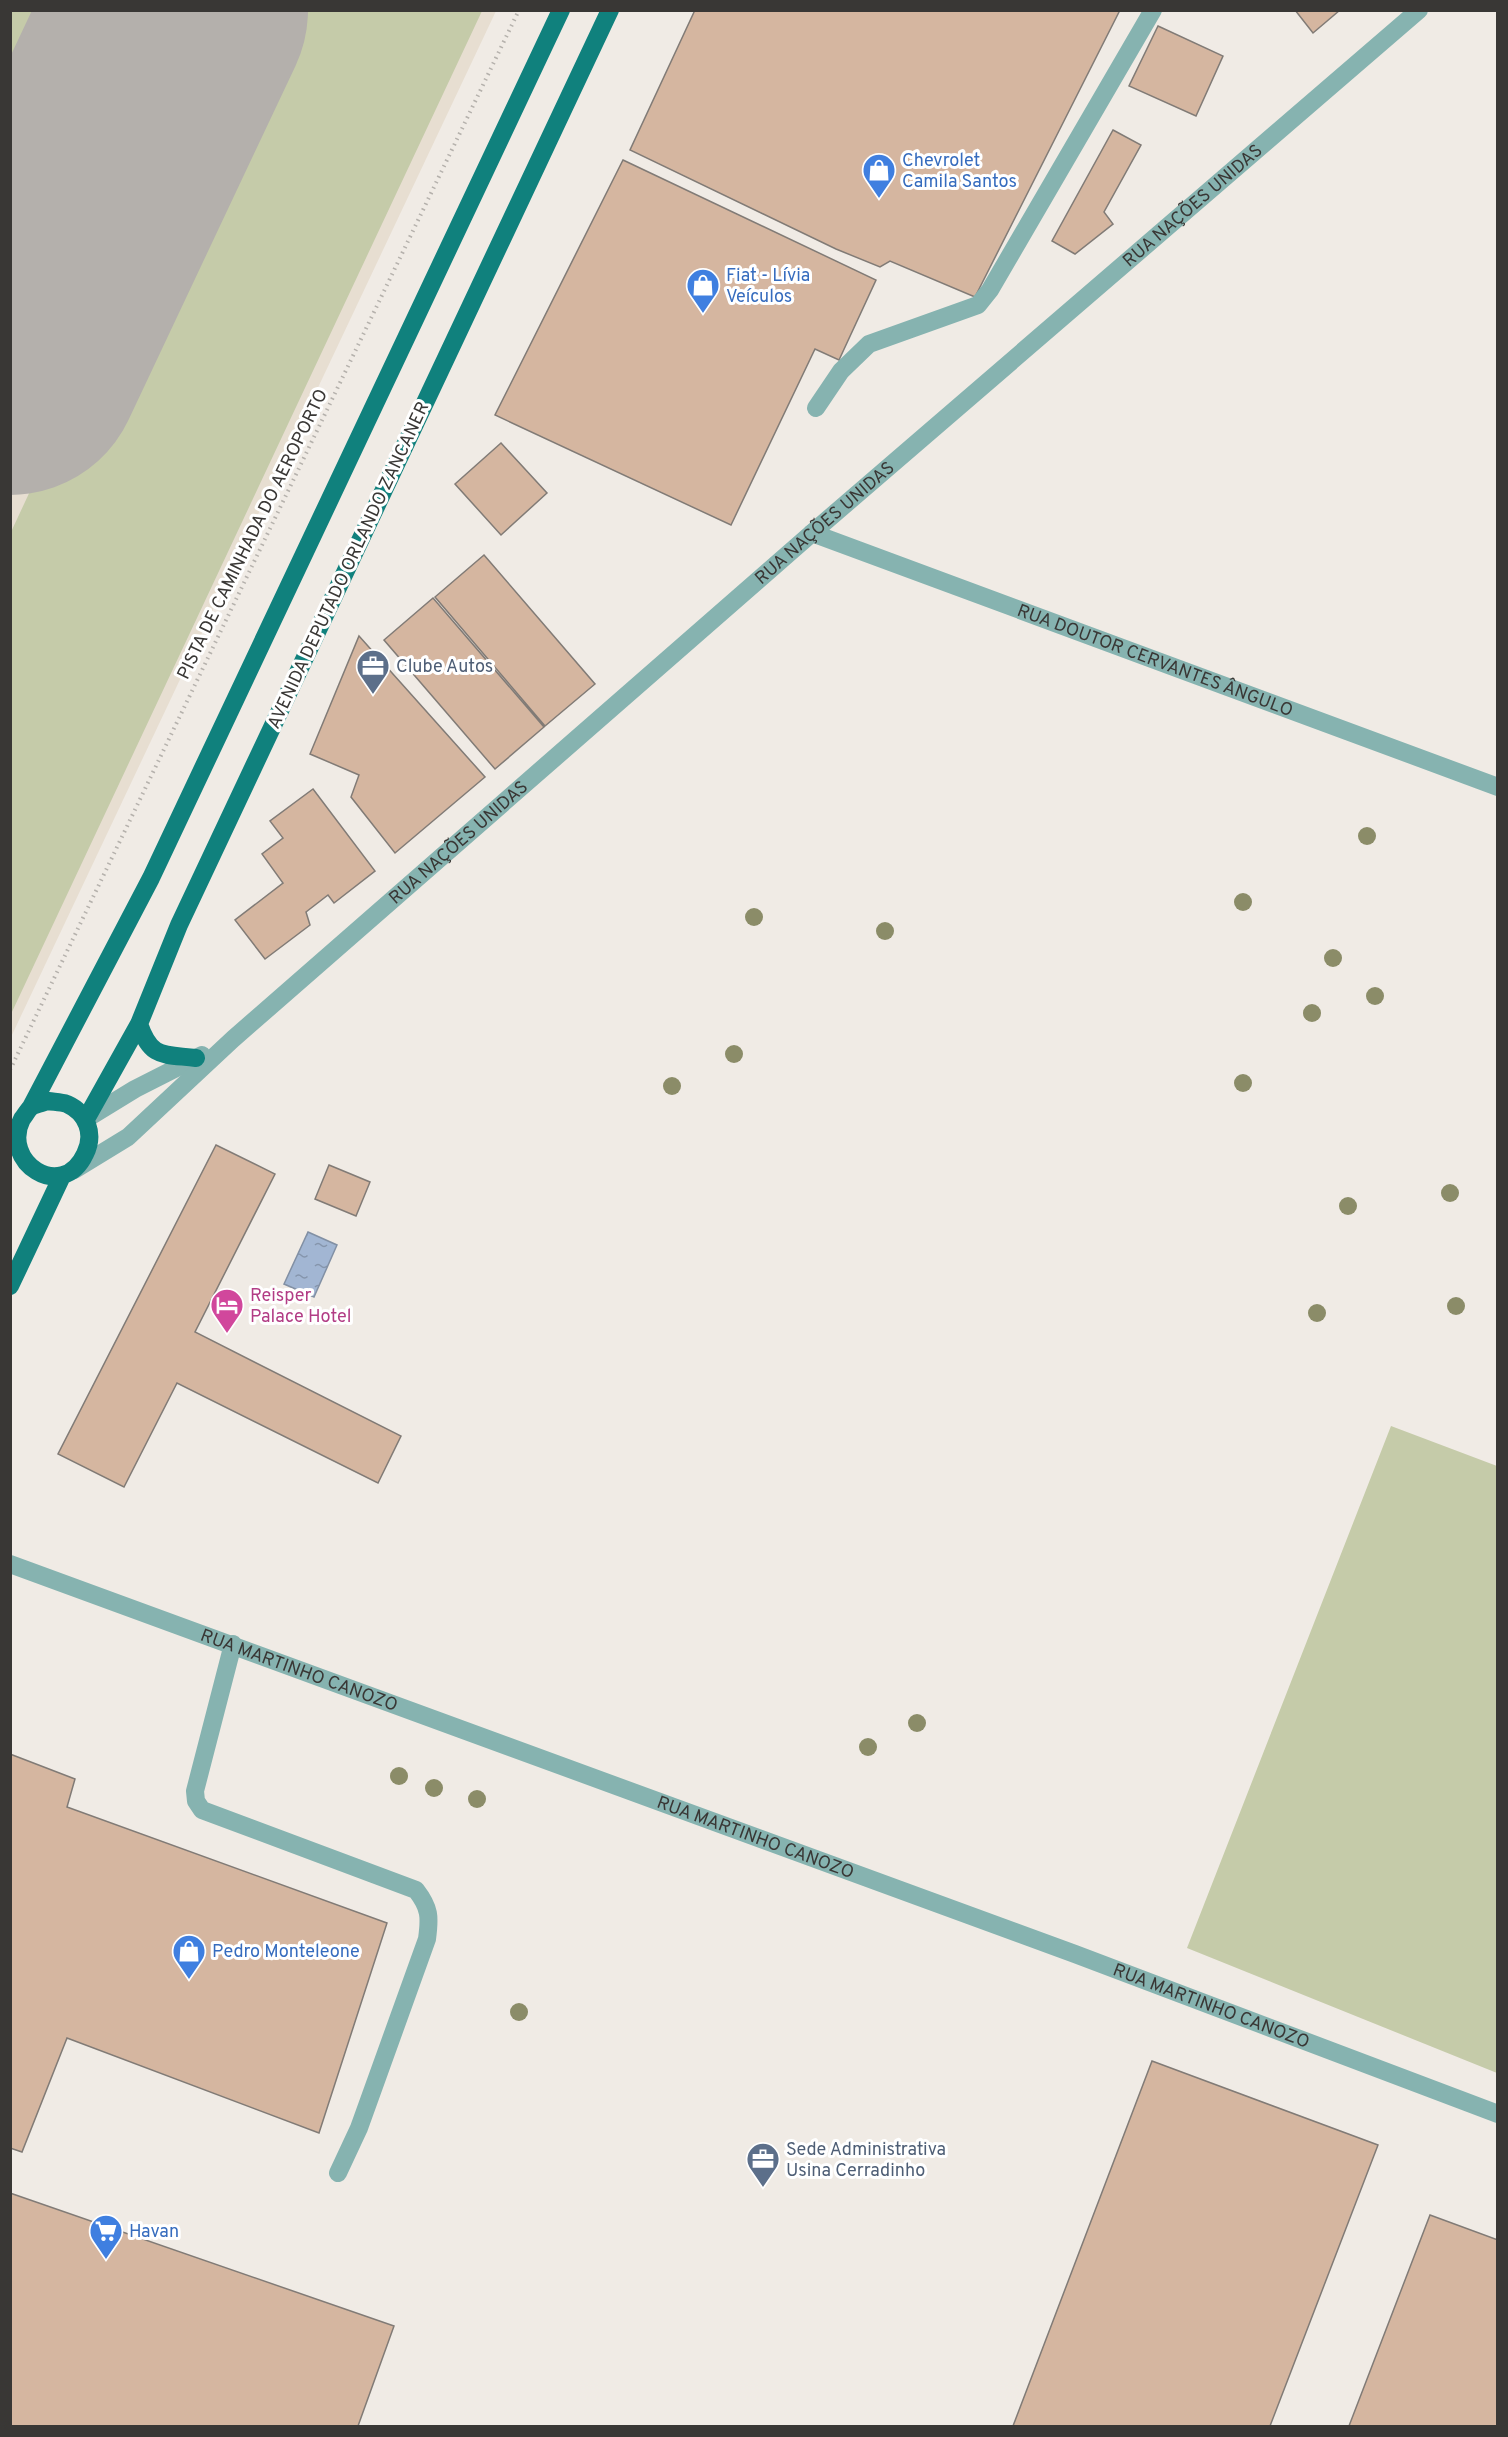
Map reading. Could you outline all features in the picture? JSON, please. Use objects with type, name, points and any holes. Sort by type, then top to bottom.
[{"type":"main road","points":[[68,1173],[45,1176],[14,1162],[15,1129],[31,1107],[151,878],[561,10]]},
{"type":"main road","name":"AVENIDA DEPUTADO ORLANDO ZANCANER","points":[[86,1119],[139,1024],[179,925],[610,10]]},
{"type":"main road","points":[[139,1024],[146,1042],[160,1054],[196,1058]]},
{"type":"main road","points":[[10,1286],[68,1173],[84,1157],[89,1144],[90,1130],[86,1119],[67,1104],[48,1101],[31,1107]]},
{"type":"street","points":[[816,408],[842,371],[869,344],[978,305],[990,290],[1153,10]]},
{"type":"street","name":"RUA NAÇÕES UNIDAS","points":[[68,1173],[128,1137],[233,1039],[812,533],[1419,10]]},
{"type":"street","name":"RUA DOUTOR CERVANTES ÂNGULO","points":[[812,533],[1497,787]]},
{"type":"street","name":"RUA NAÇÕES UNIDAS","points":[[86,1119],[233,1039]]},
{"type":"street","name":"RUA MARTINHO CANOZO","points":[[10,1564],[1064,1949],[1497,2114]]},
{"type":"street","points":[[233,1644],[195,1791],[196,1801],[202,1810],[416,1890],[427,1904],[430,1920],[427,1939],[359,2128],[338,2173]]},
{"type":"path","name":"PISTA DE CAMINHADA DO AEROPORTO","points":[[10,1070],[519,10]]},
{"type":"shaded area","points":[[11,11],[496,11],[11,1037]]},
{"type":"green space","points":[[10,11],[104,11],[11,209]]},
{"type":"green space","points":[[254,11],[482,11],[11,1014],[11,532]]},
{"type":"green space","points":[[1391,1426],[1497,1466],[1497,2073],[1187,1948]]},
{"type":"water","points":[[308,1232],[337,1245],[314,1297],[284,1284]]},
{"type":"building","name":"Chevrolet Camila Santos","points":[[695,10],[1120,10],[975,297],[890,261],[880,267],[836,249],[630,150]]},
{"type":"building","points":[[1295,10],[1340,10],[1313,33]]},
{"type":"building","points":[[1158,26],[1223,56],[1196,116],[1129,86]]},
{"type":"building","points":[[1113,130],[1141,145],[1104,212],[1113,224],[1075,254],[1052,241]]},
{"type":"building","name":"Fiat - Lívia Veículos","points":[[623,160],[876,280],[839,360],[815,349],[731,525],[495,415]]},
{"type":"building","points":[[501,443],[547,493],[501,535],[455,484]]},
{"type":"building","points":[[484,555],[595,684],[545,726],[435,597]]},
{"type":"building","points":[[433,598],[544,727],[495,769],[384,640]]},
{"type":"building","name":"Clube Autos","points":[[359,636],[485,777],[395,853],[351,797],[359,775],[310,754]]},
{"type":"building","points":[[313,789],[375,871],[334,903],[328,895],[306,912],[310,925],[265,959],[235,920],[283,883],[262,854],[283,838],[270,821]]},
{"type":"building","points":[[216,1145],[275,1174],[195,1332],[401,1436],[378,1483],[177,1383],[124,1487],[58,1454]]},
{"type":"building","points":[[329,1165],[370,1182],[356,1216],[315,1199]]},
{"type":"building","name":"Pedro Monteleone","points":[[10,1754],[75,1779],[67,1807],[387,1923],[319,2133],[67,2038],[22,2152],[10,2148]]},
{"type":"building","points":[[1152,2061],[1378,2145],[1270,2426],[1013,2426]]},
{"type":"building","name":"Havan","points":[[10,2193],[394,2326],[358,2426],[10,2426]]},
{"type":"building","points":[[1430,2215],[1498,2240],[1498,2426],[1349,2426]]},
{"type":"runway","points":[[10,364],[177,10]]},
{"type":"place","name":"Chevrolet Camila Santos","points":[[879,199]]},
{"type":"place","name":"Fiat - Lívia Veículos","points":[[703,314]]},
{"type":"place","name":"Clube Autos","points":[[373,695]]},
{"type":"place","name":"Reisper Palace Hotel","points":[[227,1334]]},
{"type":"place","name":"Pedro Monteleone","points":[[189,1980]]},
{"type":"place","name":"Sede Administrativa Usina Cerradinho","points":[[763,2188]]},
{"type":"place","name":"Havan","points":[[106,2260]]}]
